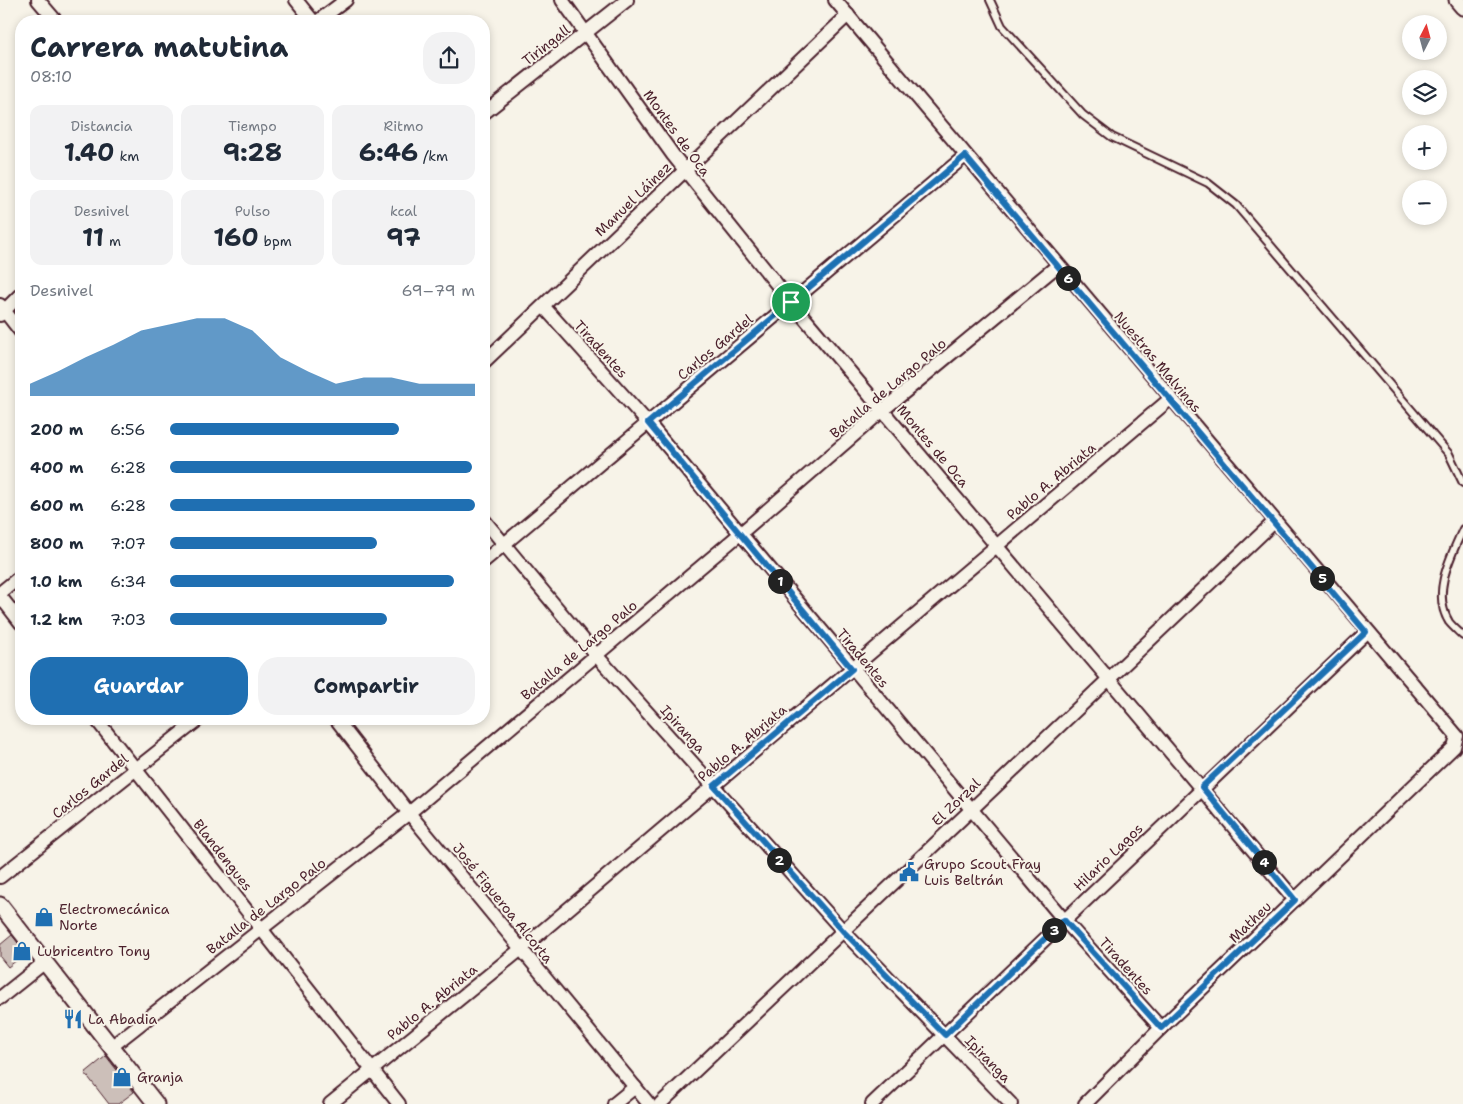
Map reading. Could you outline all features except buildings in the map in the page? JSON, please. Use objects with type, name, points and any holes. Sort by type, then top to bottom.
[{"type":"street","points":[[38,0],[51,15]]},
{"type":"street","points":[[296,0],[308,15]]},
{"type":"street","points":[[326,15],[346,0]]},
{"type":"street","name":"Montes de Oca","points":[[562,0],[684,170],[791,302],[1202,787],[1295,900]]},
{"type":"street","name":"Tiringall","points":[[490,108],[627,0]]},
{"type":"street","name":"Nuestras Malvinas","points":[[835,0],[1057,266],[1456,736],[1457,742]]},
{"type":"street","points":[[1457,0],[1463,7]]},
{"type":"street","name":"Manuel Láinez","points":[[490,356],[848,15]]},
{"type":"street","name":"Carlos Gardel","points":[[490,556],[965,156]]},
{"type":"street","name":"Batalla de Largo Palo","points":[[111,1047],[409,813],[741,534],[883,410],[1057,266]]},
{"type":"street","points":[[15,299],[2,310],[15,325]]},
{"type":"street","name":"Tiradentes","points":[[544,307],[648,423],[1064,920],[1161,1028]]},
{"type":"street","name":"Pablo A. Abriata","points":[[330,1104],[521,949],[1170,399]]},
{"type":"street","name":"El Zorzal","points":[[660,1104],[844,932],[970,808],[1274,522]]},
{"type":"street","name":"Ipiranga","points":[[490,528],[596,655],[844,932],[1011,1104]]},
{"type":"street","points":[[15,581],[0,595],[15,615]]},
{"type":"street","name":"Hilario Lagos","points":[[872,1104],[1366,632]]},
{"type":"street","name":"Blandengues","points":[[101,725],[399,1104]]},
{"type":"street","name":"Carlos Gardel","points":[[0,878],[191,725]]},
{"type":"street","name":"José Figueroa Alcorta","points":[[341,725],[409,813],[649,1104]]},
{"type":"street","name":"Matheu","points":[[1085,1104],[1161,1028],[1454,748],[1457,742]]},
{"type":"street","points":[[0,905],[156,1104]]},
{"type":"street","points":[[0,998],[45,962]]},
{"type":"street","points":[[614,1104],[635,1087]]},
{"type":"lane","points":[[990,0],[1002,26],[1083,115],[1112,137],[1208,183],[1236,205],[1449,454],[1463,483]]},
{"type":"lane","points":[[1463,529],[1445,572],[1442,598],[1450,623],[1463,636]]},
{"type":"place","name":"Grupo Scout Fray Luis Beltrán","points":[[909,872]]},
{"type":"place","name":"Electromecánica Norte","points":[[44,917]]},
{"type":"place","name":"Lubricentro Tony","points":[[22,951]]},
{"type":"place","name":"La Abadia","points":[[73,1019]]},
{"type":"place","name":"Granja","points":[[122,1077]]},
{"type":"route","points":[[965,156],[1366,632],[1202,787],[1295,900],[1161,1028],[1064,920],[945,1035],[844,932],[714,786],[852,669],[648,423],[791,302],[965,156]]}]
